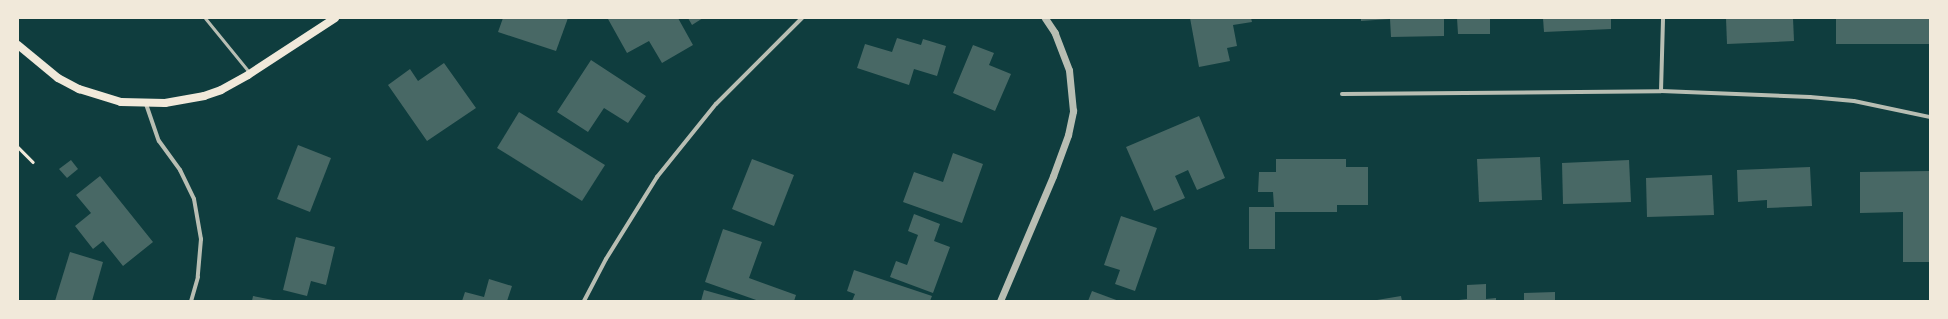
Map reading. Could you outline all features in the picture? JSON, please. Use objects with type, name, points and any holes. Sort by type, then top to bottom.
[{"type":"main road","points":[[18,45],[58,78],[79,89],[121,102],[146,104],[204,96],[250,74],[334,18]]},
{"type":"street","points":[[584,301],[606,259],[657,178],[716,104],[802,18]]},
{"type":"street","points":[[1000,301],[1053,176],[1068,135],[1073,111],[1069,70],[1055,33],[1045,18]]},
{"type":"street","points":[[1661,91],[1663,18]]},
{"type":"street","points":[[1342,94],[1661,91],[1810,97],[1854,101],[1930,117]]},
{"type":"street","points":[[146,104],[160,141],[180,170],[194,199],[201,240],[198,277],[191,301]]},
{"type":"lane","points":[[205,18],[250,74]]},
{"type":"path","points":[[18,146],[32,162]]},
{"type":"building","points":[[503,18],[568,18],[556,51],[498,32]]},
{"type":"building","points":[[678,18],[693,45],[662,63],[649,41],[627,53],[608,19]]},
{"type":"building","points":[[688,18],[703,18],[692,25]]},
{"type":"building","points":[[1190,18],[1251,18],[1252,22],[1233,25],[1237,46],[1227,48],[1230,61],[1199,67]]},
{"type":"building","points":[[1361,18],[1444,18],[1444,36],[1391,37],[1390,19],[1361,21]]},
{"type":"building","points":[[1457,18],[1490,18],[1490,34],[1458,34]]},
{"type":"building","points":[[1543,18],[1611,18],[1611,29],[1544,32]]},
{"type":"building","points":[[1726,18],[1793,18],[1794,41],[1727,44]]},
{"type":"building","points":[[1836,18],[1930,18],[1930,44],[1836,44]]},
{"type":"building","points":[[897,38],[921,45],[923,39],[946,46],[937,76],[914,69],[909,85],[857,68],[865,44],[892,52]]},
{"type":"building","points":[[973,45],[994,53],[989,65],[1011,74],[995,111],[953,93]]},
{"type":"building","points":[[591,60],[646,96],[628,123],[604,108],[588,132],[557,112]]},
{"type":"building","points":[[444,63],[476,108],[427,141],[388,85],[410,69],[418,81]]},
{"type":"building","points":[[519,112],[605,165],[582,201],[497,148]]},
{"type":"building","points":[[1199,116],[1225,178],[1197,190],[1188,170],[1175,176],[1185,198],[1154,211],[1126,147]]},
{"type":"building","points":[[298,145],[331,158],[310,212],[277,199]]},
{"type":"building","points":[[953,153],[983,164],[962,223],[903,202],[914,172],[943,182]]},
{"type":"building","points":[[1540,157],[1542,200],[1479,202],[1477,159]]},
{"type":"building","points":[[752,159],[794,175],[774,226],[732,209]]},
{"type":"building","points":[[1276,159],[1346,159],[1346,167],[1368,167],[1368,205],[1337,205],[1337,212],[1275,212],[1275,249],[1249,249],[1249,207],[1274,207],[1273,192],[1258,192],[1259,172],[1276,172]]},
{"type":"building","points":[[71,160],[78,169],[67,178],[59,169]]},
{"type":"building","points":[[1629,160],[1631,202],[1563,204],[1562,163]]},
{"type":"building","points":[[1810,167],[1812,206],[1767,208],[1767,200],[1738,202],[1737,170]]},
{"type":"building","points":[[1930,171],[1930,262],[1903,262],[1903,212],[1860,213],[1860,172]]},
{"type":"building","points":[[1712,175],[1714,215],[1647,217],[1646,178]]},
{"type":"building","points":[[100,176],[153,242],[123,266],[103,241],[93,249],[75,226],[91,213],[76,195]]},
{"type":"building","points":[[914,214],[940,224],[934,241],[950,247],[933,293],[890,277],[896,261],[907,265],[918,235],[908,231]]},
{"type":"building","points":[[1121,216],[1157,228],[1135,291],[1115,284],[1120,270],[1104,265]]},
{"type":"building","points":[[723,229],[762,242],[749,278],[796,295],[794,301],[759,301],[705,282]]},
{"type":"building","points":[[296,237],[335,247],[326,285],[311,281],[307,296],[283,290]]},
{"type":"building","points":[[70,252],[103,262],[92,301],[55,301]]},
{"type":"building","points":[[854,270],[932,296],[930,301],[852,301],[855,294],[847,291]]},
{"type":"building","points":[[489,279],[512,286],[507,301],[462,301],[465,292],[484,297]]},
{"type":"building","points":[[1486,284],[1486,299],[1496,298],[1496,301],[1451,301],[1467,299],[1467,285]]},
{"type":"building","points":[[704,290],[743,301],[701,301]]},
{"type":"building","points":[[1092,291],[1119,301],[1088,301]]},
{"type":"building","points":[[1555,292],[1555,301],[1524,301],[1524,293]]},
{"type":"building","points":[[253,296],[273,300],[273,301],[252,301]]},
{"type":"building","points":[[1401,296],[1402,301],[1377,301],[1377,300]]}]
